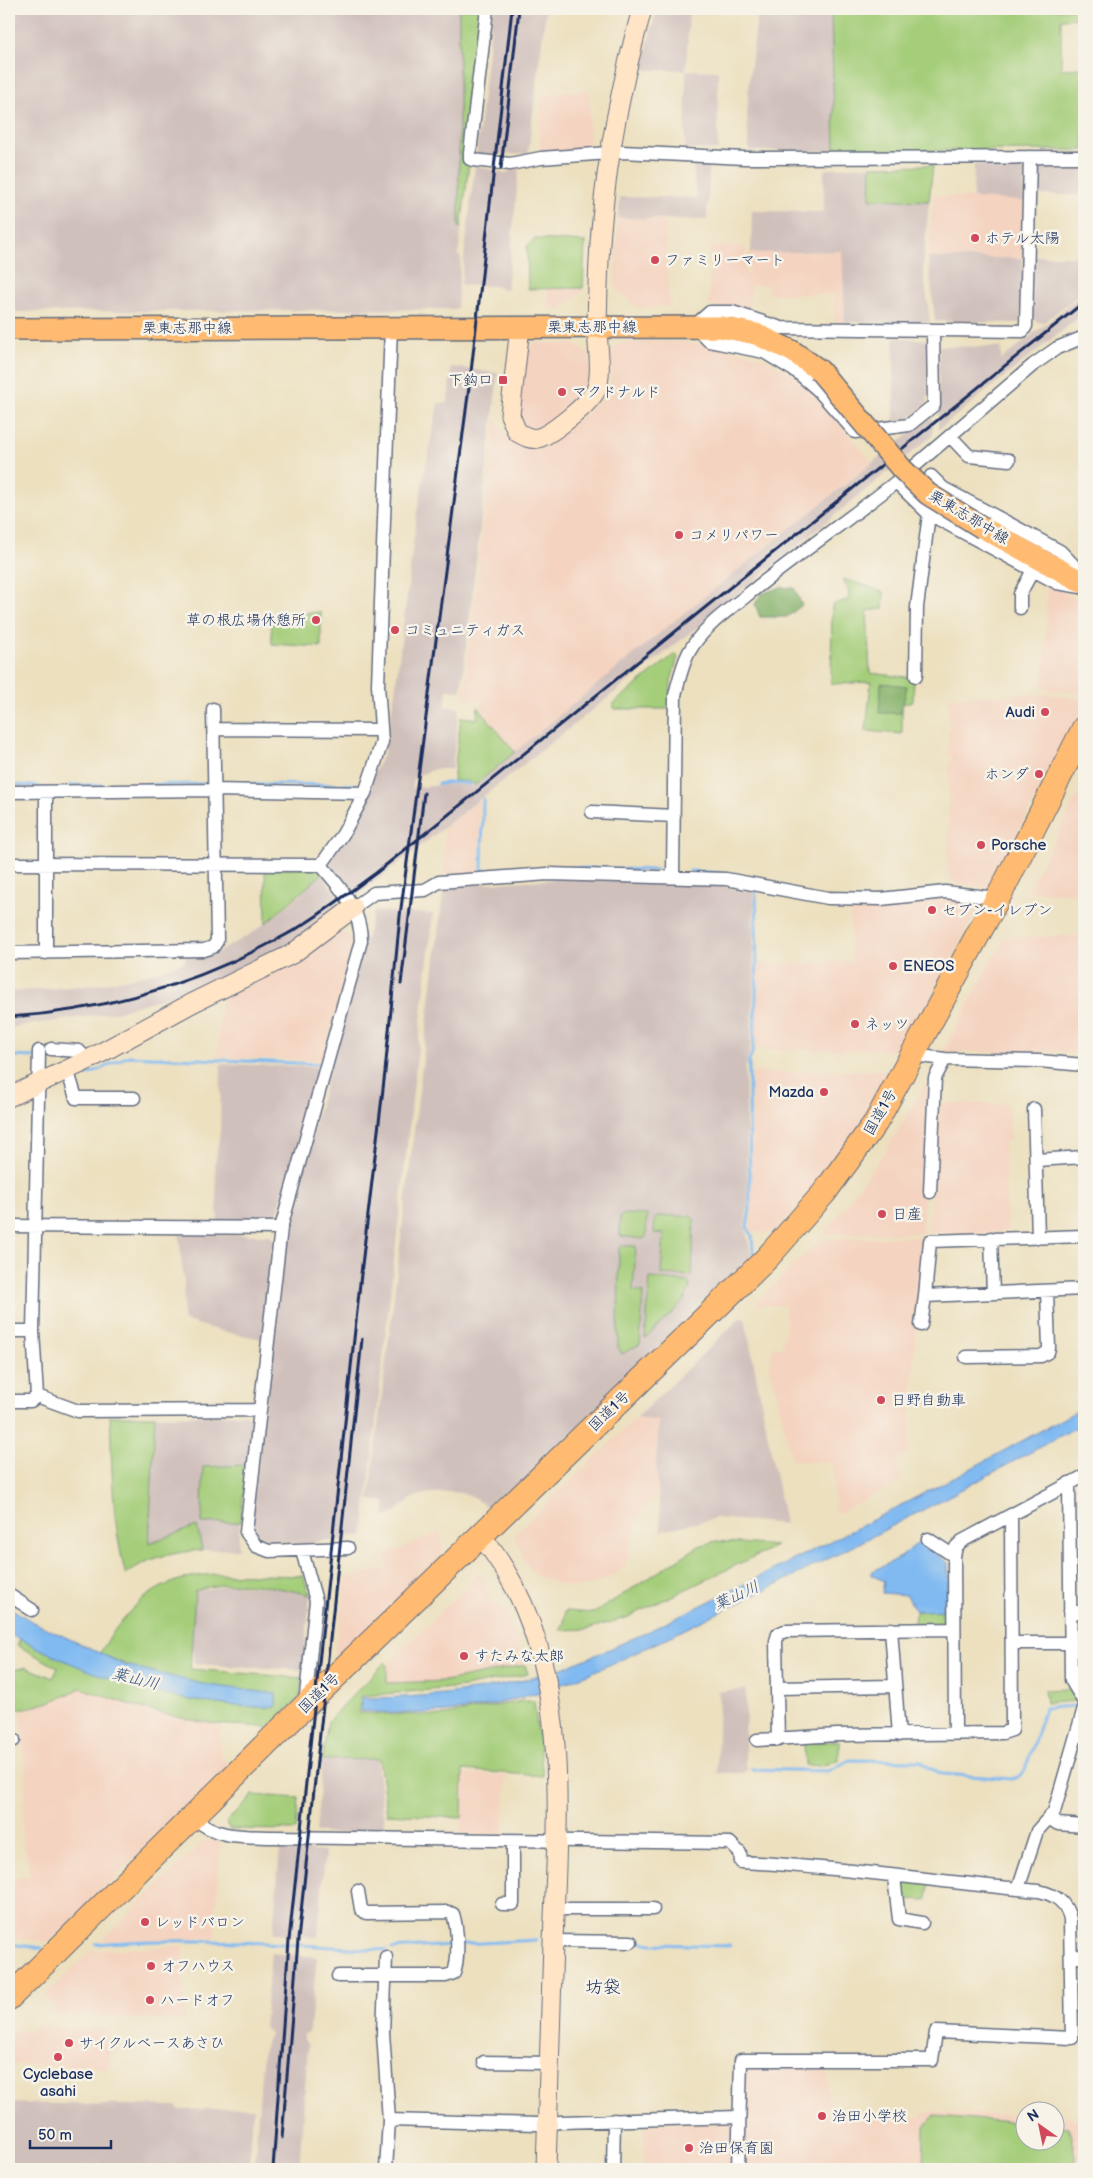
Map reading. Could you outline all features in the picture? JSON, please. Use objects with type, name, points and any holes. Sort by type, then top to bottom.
[{"type":"highway","name":"国道1号","points":[[9,1998],[198,1822],[310,1701],[485,1541],[775,1268],[812,1229],[846,1187],[888,1127],[928,1057],[1084,728]]},
{"type":"highway","name":"国道1号","points":[[1006,895],[1084,760]]},
{"type":"highway","name":"国道1号","points":[[9,2016],[198,1822],[485,1541]]},
{"type":"main road","name":"栗東志那中線","points":[[9,329],[694,326],[721,327],[756,334],[792,351],[819,370],[902,469],[928,494],[983,528],[1084,583]]},
{"type":"street","points":[[487,9],[470,159],[510,164],[533,159],[610,155],[622,152],[744,158],[1084,157]]},
{"type":"street","points":[[520,327],[510,415],[517,432],[536,439],[545,436],[588,402],[596,391],[598,380],[597,327],[602,222],[610,155],[622,90],[642,9]]},
{"type":"street","points":[[933,331],[934,404],[909,425],[855,432],[818,390],[797,372],[764,352],[709,340],[694,326],[710,312],[732,312],[782,328],[1023,331],[1026,326],[1030,157]]},
{"type":"street","points":[[321,865],[343,834],[365,792],[382,742],[378,685],[391,327]]},
{"type":"street","points":[[673,877],[675,695],[680,672],[689,651],[701,635],[718,618],[777,571],[896,482],[1033,365],[1057,348],[1084,337]]},
{"type":"street","points":[[950,436],[969,456],[1002,462]]},
{"type":"street","points":[[931,476],[943,488],[1060,550],[1084,576]]},
{"type":"street","points":[[896,482],[929,514],[1058,583],[1084,587]]},
{"type":"street","points":[[916,676],[917,607],[929,514],[943,488]]},
{"type":"street","points":[[1020,608],[1020,594],[1033,570]]},
{"type":"street","points":[[9,953],[204,950],[213,947],[217,941],[213,709]]},
{"type":"street","points":[[214,729],[381,730]]},
{"type":"street","points":[[9,792],[215,790],[365,792]]},
{"type":"street","points":[[46,793],[46,953]]},
{"type":"street","points":[[592,812],[674,816]]},
{"type":"street","points":[[9,864],[321,865]]},
{"type":"street","points":[[321,865],[353,908],[361,924],[361,941],[282,1228],[246,1532],[256,1546],[270,1551],[303,1557],[348,1548]]},
{"type":"street","points":[[9,1097],[88,1060],[192,1003],[292,954],[374,893],[425,890],[439,882],[548,874],[726,879],[828,898],[881,899],[945,892],[987,897],[1006,895]]},
{"type":"street","points":[[37,1396],[33,1332],[37,1083],[43,1053],[79,1051],[88,1060]]},
{"type":"street","points":[[930,1192],[935,1078],[928,1057],[1039,1061],[1084,1065]]},
{"type":"street","points":[[67,1069],[76,1098],[134,1098]]},
{"type":"street","points":[[1034,1109],[1038,1236]]},
{"type":"street","points":[[1036,1160],[1084,1157]]},
{"type":"street","points":[[9,1226],[282,1228]]},
{"type":"street","points":[[921,1326],[930,1241],[1084,1236]]},
{"type":"street","points":[[991,1238],[993,1293]]},
{"type":"street","points":[[925,1296],[1084,1289]]},
{"type":"street","points":[[966,1357],[1041,1356],[1048,1352],[1050,1348],[1047,1291]]},
{"type":"street","points":[[9,1331],[33,1332]]},
{"type":"street","points":[[37,1396],[78,1411],[260,1410]]},
{"type":"street","points":[[9,1401],[31,1401],[37,1396]]},
{"type":"street","points":[[955,1734],[954,1556],[956,1547],[1084,1476]]},
{"type":"street","points":[[1069,1484],[1071,1680],[1084,1702]]},
{"type":"street","points":[[757,1740],[836,1736],[1003,1733],[1012,1730],[1011,1515]]},
{"type":"street","points":[[928,1539],[954,1556]]},
{"type":"street","points":[[485,1541],[511,1576],[531,1625],[542,1666],[557,1762],[558,1841],[554,1909],[546,2169]]},
{"type":"street","points":[[303,1557],[316,1601],[306,1695],[310,1701]]},
{"type":"street","points":[[9,1595],[32,1610]]},
{"type":"street","points":[[1070,1611],[1084,1612]]},
{"type":"street","points":[[891,1629],[898,1735]]},
{"type":"street","points":[[778,1740],[776,1641],[778,1634],[785,1631],[954,1629]]},
{"type":"street","points":[[1013,1642],[1070,1643]]},
{"type":"street","points":[[777,1688],[894,1686]]},
{"type":"street","points":[[1018,1889],[1037,1830],[1050,1819],[1054,1812],[1084,1708]]},
{"type":"street","points":[[1050,1819],[1058,1824],[1084,1826]]},
{"type":"street","points":[[198,1822],[220,1834],[273,1837],[730,1844],[740,1853],[741,1862],[814,1865],[894,1877],[1018,1889],[1052,1894],[1063,1902],[1068,1909],[1070,1919],[1072,2038],[936,2032],[932,2060],[740,2060],[738,2169]]},
{"type":"street","points":[[502,1904],[513,1904],[513,1840]]},
{"type":"street","points":[[894,1877],[899,1919],[922,1922]]},
{"type":"street","points":[[338,1976],[446,1976],[454,1973],[456,1966],[455,1922],[453,1914],[448,1912],[366,1913],[361,1909],[358,1891]]},
{"type":"street","points":[[554,1909],[653,1909]]},
{"type":"street","points":[[553,1942],[631,1942]]},
{"type":"street","points":[[1072,1954],[1084,1959]]},
{"type":"street","points":[[386,1957],[383,2033],[389,2120],[386,2169]]},
{"type":"street","points":[[484,2062],[549,2063]]},
{"type":"street","points":[[389,2120],[548,2123],[739,2117]]},
{"type":"street","points":[[613,2169],[614,2120]]},
{"type":"shaded area","points":[[9,9],[482,9],[464,163],[469,164],[458,256],[461,257],[457,309],[9,312]]},
{"type":"shaded area","points":[[493,9],[546,9],[528,154],[476,155]]},
{"type":"shaded area","points":[[657,9],[689,9],[686,70],[641,70]]},
{"type":"shaded area","points":[[758,9],[831,9],[835,151],[749,151],[747,116],[749,81]]},
{"type":"shaded area","points":[[686,70],[718,71],[718,150],[685,149]]},
{"type":"shaded area","points":[[589,90],[590,151],[541,153],[539,122],[542,96],[569,91]]},
{"type":"shaded area","points":[[693,163],[709,165],[707,220],[618,218],[620,197],[696,198]]},
{"type":"shaded area","points":[[1020,164],[1025,173],[1024,201],[973,198],[974,165]]},
{"type":"shaded area","points":[[475,165],[506,174],[508,171],[519,168],[507,290],[494,286],[461,285]]},
{"type":"shaded area","points":[[1039,165],[1084,166],[1084,195],[1034,195],[1035,171]]},
{"type":"shaded area","points":[[871,166],[870,199],[929,201],[923,267],[930,322],[845,322],[842,251],[751,253],[752,211],[824,212],[824,170]]},
{"type":"shaded area","points":[[934,195],[1024,201],[1023,258],[928,258]]},
{"type":"shaded area","points":[[618,218],[666,220],[670,306],[637,308],[614,286]]},
{"type":"shaded area","points":[[710,246],[745,247],[745,273],[749,274],[749,252],[842,251],[845,322],[835,321],[834,294],[768,294],[768,285],[751,285],[749,312],[709,305]]},
{"type":"shaded area","points":[[1033,256],[1084,256],[1084,291],[1043,323],[1037,322],[1032,316]]},
{"type":"shaded area","points":[[928,258],[1023,258],[1021,319],[1018,323],[935,321]]},
{"type":"shaded area","points":[[547,288],[583,288],[583,291],[561,309],[547,309]]},
{"type":"shaded area","points":[[1084,293],[1084,313],[938,430],[939,346],[1001,347],[1001,360]]},
{"type":"shaded area","points":[[894,337],[927,340],[928,402],[907,421],[894,422]]},
{"type":"shaded area","points":[[656,341],[714,345],[758,356],[775,364],[795,376],[815,395],[872,462],[515,752],[480,708],[481,700],[463,698],[495,419],[510,440],[519,445],[535,449],[546,446],[607,394],[610,385],[610,353],[622,342]]},
{"type":"shaded area","points":[[536,343],[572,343],[586,353],[589,352],[590,381],[584,393],[544,426],[535,429],[524,426],[517,408],[524,351]]},
{"type":"shaded area","points":[[451,367],[498,373],[461,691],[447,690],[445,706],[459,708],[452,769],[435,769],[414,777],[412,788],[453,784],[472,787],[678,618],[932,415],[933,435],[701,624],[356,897],[352,898],[328,865],[384,753],[395,692],[417,513],[438,403],[448,403]]},
{"type":"shaded area","points":[[1047,583],[1084,603],[1084,694],[1042,689],[1047,626]]},
{"type":"shaded area","points":[[1044,694],[1084,699],[1084,706],[989,888],[957,884],[952,880],[948,872],[949,769],[952,756],[948,755],[949,697]]},
{"type":"shaded area","points":[[1084,783],[1084,894],[1028,891],[1062,825]]},
{"type":"shaded area","points":[[480,800],[479,872],[444,874],[444,829]]},
{"type":"shaded area","points":[[322,874],[344,906],[314,932],[184,1000],[183,992],[115,1012],[9,1028],[9,992],[95,985],[145,975],[184,962],[186,956],[201,958],[220,951],[249,935],[278,914],[301,894],[314,878]]},
{"type":"shaded area","points":[[559,879],[699,883],[752,891],[755,904],[753,914],[754,981],[750,1048],[745,1069],[748,1200],[745,1225],[751,1256],[516,1489],[500,1501],[497,1499],[488,1507],[467,1494],[451,1492],[430,1493],[414,1497],[393,1514],[384,1518],[385,1502],[369,1500],[444,886]]},
{"type":"shaded area","points":[[932,897],[976,900],[979,906],[903,1051],[755,1049],[759,964],[851,962],[850,904]]},
{"type":"shaded area","points":[[374,911],[433,914],[363,1536],[349,1536],[348,1542],[322,1540],[310,1545],[269,1540],[256,1533],[251,1520],[285,1237],[293,1238],[305,1157]]},
{"type":"shaded area","points":[[339,931],[355,940],[322,1060],[217,1057],[221,1000],[290,965]]},
{"type":"shaded area","points":[[1084,935],[1084,1052],[943,1052],[1004,938]]},
{"type":"shaded area","points":[[221,1064],[319,1067],[277,1215],[268,1222],[218,1222],[215,1164],[220,1132]]},
{"type":"shaded area","points":[[893,1070],[866,1116],[830,1169],[774,1234],[750,1231],[752,1209],[752,1073]]},
{"type":"shaded area","points":[[925,1085],[930,1087],[922,1233],[824,1234],[885,1152]]},
{"type":"shaded area","points":[[940,1103],[1008,1104],[1010,1140],[1004,1141],[1007,1231],[964,1234],[928,1233]]},
{"type":"shaded area","points":[[179,1234],[270,1235],[273,1239],[262,1339],[221,1331],[183,1320],[184,1283]]},
{"type":"shaded area","points":[[922,1237],[922,1264],[919,1280],[908,1456],[897,1457],[898,1463],[895,1464],[903,1479],[840,1513],[835,1512],[833,1463],[792,1461],[772,1373],[769,1373],[773,1347],[782,1347],[786,1328],[785,1305],[757,1305],[757,1301],[821,1239]]},
{"type":"shaded area","points":[[741,1317],[745,1318],[785,1524],[716,1518],[661,1531],[656,1463],[659,1421],[636,1418]]},
{"type":"shaded area","points":[[246,1414],[252,1421],[247,1465],[203,1466],[202,1523],[240,1522],[238,1549],[202,1550],[197,1526],[148,1543],[155,1416]]},
{"type":"shaded area","points":[[636,1418],[659,1421],[656,1463],[659,1492],[647,1503],[638,1517],[625,1566],[614,1575],[591,1585],[577,1588],[562,1585],[535,1575],[525,1561],[514,1535]]},
{"type":"shaded area","points":[[441,1531],[443,1558],[333,1665],[346,1577],[384,1569],[387,1567],[386,1555]]},
{"type":"shaded area","points":[[480,1573],[491,1601],[507,1614],[524,1664],[481,1675],[445,1681],[387,1683],[387,1665]]},
{"type":"shaded area","points":[[233,1585],[278,1588],[310,1595],[303,1670],[194,1664],[192,1645],[195,1591]]},
{"type":"shaded area","points":[[81,1688],[150,1710],[220,1725],[220,1758],[231,1764],[49,1942],[10,1938],[9,1878],[28,1877],[29,1898],[30,1877],[22,1834],[26,1771],[21,1714],[23,1710],[65,1697]]},
{"type":"shaded area","points":[[746,1689],[745,1764],[748,1769],[743,1773],[717,1773],[719,1692]]},
{"type":"shaded area","points":[[322,1760],[377,1760],[385,1833],[316,1833]]},
{"type":"shaded area","points":[[463,1773],[506,1775],[503,1835],[461,1834]]},
{"type":"shaded area","points":[[220,1840],[217,1902],[215,1903],[215,1938],[101,1941],[204,1841]]},
{"type":"shaded area","points":[[280,1847],[325,1852],[318,1937],[273,1934]]},
{"type":"shaded area","points":[[183,1946],[184,2020],[53,2015],[53,2005],[44,1996],[91,1951]]},
{"type":"shaded area","points":[[271,1953],[317,1957],[310,2028],[309,2032],[304,2034],[304,2041],[308,2045],[299,2169],[254,2169],[263,2049],[270,2034],[264,2027]]},
{"type":"shaded area","points":[[33,2026],[110,2029],[109,2068],[9,2064],[9,2031],[33,2031]]},
{"type":"shaded area","name":"治田小学校","points":[[749,2063],[825,2064],[828,2067],[828,2115],[922,2117],[926,2112],[1016,2116],[1016,2150],[1066,2150],[1066,2117],[1068,2117],[1084,2123],[1084,2169],[743,2169],[745,2068]]},
{"type":"shaded area","points":[[9,2103],[177,2106],[178,2110],[253,2108],[249,2169],[9,2169]]},
{"type":"shaded area","name":"治田保育園","points":[[725,2122],[734,2128],[733,2169],[644,2169],[645,2125]]},
{"type":"green space","points":[[459,9],[482,9],[464,163],[469,164],[461,228],[459,227]]},
{"type":"green space","points":[[831,9],[1084,9],[1084,18],[1061,19],[1061,69],[1084,68],[1084,150],[835,151]]},
{"type":"green space","points":[[933,165],[929,201],[870,199],[871,166]]},
{"type":"green space","points":[[535,239],[585,242],[583,288],[528,289],[527,246]]},
{"type":"green space","points":[[842,579],[884,592],[883,609],[867,611],[870,673],[914,678],[913,702],[902,704],[902,734],[866,731],[871,682],[831,684],[832,605],[849,599],[848,588]]},
{"type":"green space","points":[[781,587],[794,588],[802,605],[787,617],[760,617],[755,604],[761,594]]},
{"type":"green space","points":[[321,612],[321,647],[272,644],[271,615]]},
{"type":"green space","points":[[675,654],[678,657],[671,681],[670,709],[615,709],[613,704]]},
{"type":"green space","points":[[881,683],[907,686],[901,713],[879,713]]},
{"type":"green space","points":[[478,707],[515,752],[475,785],[468,781],[453,781],[461,717],[477,719]]},
{"type":"green space","points":[[315,868],[322,874],[266,923],[265,869]]},
{"type":"green space","points":[[624,1214],[647,1215],[646,1237],[644,1239],[620,1236],[620,1217]]},
{"type":"green space","points":[[658,1216],[691,1216],[694,1219],[692,1276],[661,1274],[664,1234],[654,1233],[655,1219]]},
{"type":"green space","points":[[621,1246],[636,1246],[633,1290],[643,1292],[640,1344],[622,1354],[618,1347],[619,1248]]},
{"type":"green space","points":[[650,1278],[689,1282],[690,1288],[683,1302],[645,1339]]},
{"type":"green space","points":[[110,1416],[155,1416],[149,1543],[197,1526],[202,1550],[153,1559],[126,1574],[117,1534]]},
{"type":"green space","points":[[247,1465],[240,1522],[202,1523],[203,1467]]},
{"type":"green space","points":[[715,1541],[776,1546],[626,1618],[587,1629],[560,1630],[564,1623],[565,1611],[594,1613],[699,1546]]},
{"type":"green space","points":[[216,1574],[303,1576],[310,1595],[267,1586],[238,1584],[209,1587],[195,1591],[190,1669],[302,1678],[300,1697],[268,1728],[184,1719],[132,1705],[81,1688],[46,1703],[28,1708],[9,1710],[9,1671],[26,1667],[53,1678],[58,1668],[17,1645],[21,1639],[80,1666],[145,1688],[211,1703],[276,1707],[276,1694],[208,1685],[164,1676],[142,1670],[100,1653],[122,1620],[147,1596],[161,1587],[177,1581],[195,1576]]},
{"type":"green space","points":[[949,1610],[949,1618],[943,1624],[914,1625],[915,1611]]},
{"type":"green space","points":[[385,1662],[387,1665],[387,1683],[445,1681],[525,1665],[528,1674],[465,1687],[361,1696],[359,1713],[440,1716],[522,1701],[534,1701],[543,1776],[463,1770],[462,1818],[387,1814],[379,1759],[322,1760],[328,1721]]},
{"type":"green space","points":[[1069,1689],[1078,1701],[1046,1703],[1044,1690]]},
{"type":"green space","points":[[839,1741],[839,1760],[821,1766],[805,1765],[804,1743]]},
{"type":"green space","points":[[253,1795],[299,1798],[296,1830],[229,1829],[227,1821]]},
{"type":"green space","points":[[906,1880],[929,1883],[927,1900],[901,1899],[900,1884]]},
{"type":"green space","points":[[934,2116],[1016,2122],[1016,2150],[1066,2150],[1066,2127],[1069,2127],[1075,2156],[1074,2169],[923,2169],[924,2127]]},
{"type":"water","name":"葉山川","points":[[1084,1407],[1084,1423],[1042,1446],[832,1557],[609,1665],[537,1693],[501,1703],[464,1710],[425,1713],[361,1711],[361,1698],[437,1695],[487,1688],[536,1677],[613,1648],[846,1534]]},
{"type":"water","points":[[921,1540],[948,1563],[949,1610],[915,1611],[907,1595],[882,1593],[884,1581],[871,1575],[871,1572],[901,1557]]},
{"type":"water","name":"葉山川","points":[[9,1607],[31,1621],[125,1665],[202,1684],[276,1694],[276,1707],[244,1706],[181,1698],[118,1681],[88,1670],[58,1658],[9,1634]]},
{"type":"waterway","points":[[438,784],[453,782],[471,784]]},
{"type":"waterway","points":[[113,785],[205,784]]},
{"type":"waterway","points":[[224,784],[359,785]]},
{"type":"waterway","points":[[9,785],[38,786]]},
{"type":"waterway","points":[[70,785],[102,785]]},
{"type":"waterway","points":[[483,799],[482,871],[527,869]]},
{"type":"waterway","points":[[554,868],[563,868]]},
{"type":"waterway","points":[[568,868],[656,870]]},
{"type":"waterway","points":[[690,871],[720,873]]},
{"type":"waterway","points":[[753,1253],[752,1235],[747,1227],[750,1209],[749,1061],[753,1050],[757,956],[757,904],[755,891]]},
{"type":"waterway","points":[[9,1056],[36,1057]]},
{"type":"waterway","points":[[85,1074],[88,1075],[128,1056],[319,1064]]},
{"type":"waterway","points":[[42,1057],[69,1060]]},
{"type":"waterway","points":[[751,1769],[828,1771],[850,1760],[921,1761],[929,1768],[943,1774],[1012,1779],[1018,1777],[1025,1770],[1045,1708],[1075,1706]]},
{"type":"waterway","points":[[462,1944],[537,1940]]},
{"type":"waterway","points":[[96,1944],[205,1941],[386,1950]]},
{"type":"waterway","points":[[638,1942],[729,1946]]},
{"type":"waterway","points":[[9,1944],[42,1948]]},
{"type":"waterway","points":[[392,1949],[450,1945]]},
{"type":"railway","points":[[273,2169],[289,1940],[362,1265],[385,1072],[400,916],[471,372],[512,9]]},
{"type":"railway","points":[[501,168],[519,9]]},
{"type":"railway","points":[[9,1017],[79,1009],[148,993],[181,982],[246,955],[291,932],[316,916],[376,873],[1084,302]]},
{"type":"railway","points":[[401,984],[424,793]]},
{"type":"railway","points":[[282,2138],[298,1940],[362,1339]]},
{"type":"place","name":"ホテル太陽","points":[[975,238]]},
{"type":"place","name":"ファミリーマート","points":[[655,260]]},
{"type":"place","name":"下鈎口","points":[[503,380]]},
{"type":"place","name":"マクドナルド","points":[[562,392]]},
{"type":"place","name":"コメリパワー","points":[[679,535]]},
{"type":"place","name":"草の根広場休憩所","points":[[316,620]]},
{"type":"place","name":"コミュニティガス","points":[[395,630]]},
{"type":"place","name":"Audi","points":[[1045,712]]},
{"type":"place","name":"ホンダ","points":[[1039,774]]},
{"type":"place","name":"Porsche","points":[[981,845]]},
{"type":"place","name":"セブン-イレブン","points":[[932,910]]},
{"type":"place","name":"ENEOS","points":[[893,966]]},
{"type":"place","name":"ネッツ","points":[[855,1024]]},
{"type":"place","name":"Mazda","points":[[824,1092]]},
{"type":"place","name":"日産","points":[[882,1214]]},
{"type":"place","name":"日野自動車","points":[[881,1400]]},
{"type":"place","name":"すたみな太郎","points":[[464,1656]]},
{"type":"place","name":"レッドバロン","points":[[145,1922]]},
{"type":"place","name":"オフハウス","points":[[151,1966]]},
{"type":"place","name":"ハードオフ","points":[[150,2000]]},
{"type":"place","name":"サイクルベースあさひ","points":[[69,2043]]},
{"type":"place","name":"Cyclebase asahi","points":[[58,2057]]},
{"type":"place","name":"治田小学校","points":[[822,2116]]},
{"type":"place","name":"治田保育園","points":[[689,2148]]},
{"type":"district","name":"坊袋","points":[[603,1987]]}]
